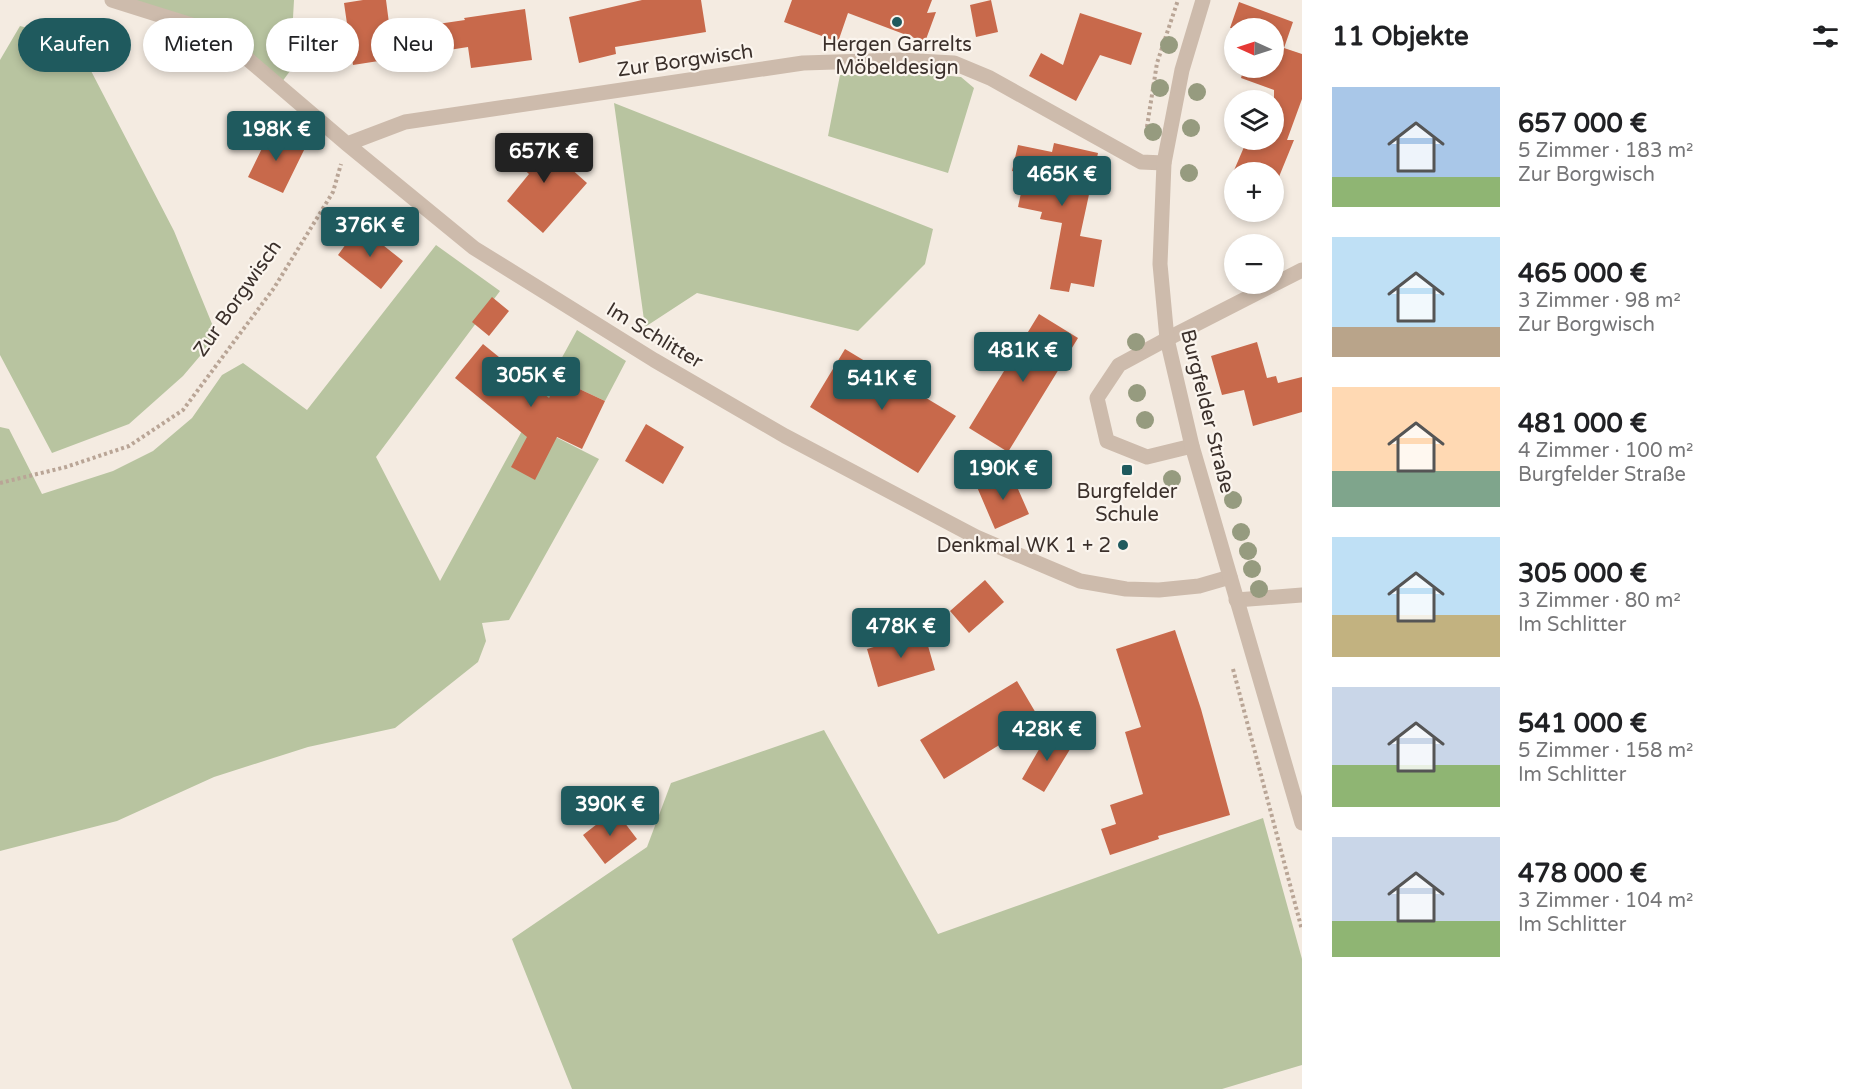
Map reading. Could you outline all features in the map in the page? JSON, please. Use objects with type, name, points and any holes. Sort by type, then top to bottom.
[{"type":"street","name":"Im Schlitter","points":[[112,0],[204,29],[223,38],[474,248],[644,354],[784,436],[976,537],[1080,581],[1126,589],[1159,590],[1199,586],[1230,577]]},
{"type":"street","name":"Burgfelder Straße","points":[[1203,0],[1182,70],[1164,163],[1160,264],[1167,339],[1192,446],[1302,823]]},
{"type":"street","name":"Zur Borgwisch","points":[[347,144],[405,122],[803,63],[900,60],[954,63],[990,78],[1141,162],[1164,163]]},
{"type":"street","points":[[1192,446],[1147,457],[1107,441],[1096,398],[1119,365],[1302,270]]},
{"type":"street","points":[[1236,600],[1302,595]]},
{"type":"path","name":"Zur Borgwisch","points":[[0,483],[66,466],[129,446],[183,410],[280,278],[333,192],[347,144]]},
{"type":"path","points":[[1231,664],[1302,930]]},
{"type":"green space","points":[[112,0],[294,0],[293,18],[266,18],[266,72],[289,72],[279,86],[254,65],[254,18],[165,18]]},
{"type":"green space","points":[[18,29],[18,72],[92,72],[174,231],[217,336],[183,376],[129,424],[52,453],[0,355],[0,60]]},
{"type":"green space","points":[[928,74],[961,77],[974,88],[948,173],[828,136],[840,75]]},
{"type":"green space","points":[[614,103],[933,229],[925,264],[858,331],[697,293],[645,327]]},
{"type":"green space","points":[[436,245],[500,291],[376,457],[440,581],[577,330],[626,361],[605,401],[558,379],[536,427],[599,459],[509,620],[482,623],[486,641],[478,662],[395,728],[308,747],[214,777],[117,821],[0,851],[0,427],[9,429],[42,494],[113,471],[153,451],[192,418],[222,375],[243,363],[307,410]]},
{"type":"green space","points":[[824,730],[938,934],[1263,818],[1302,959],[1302,1065],[1222,1089],[572,1089],[512,939],[647,847],[671,783]]},
{"type":"building","points":[[386,0],[388,18],[371,18],[371,62],[359,64],[359,18],[346,18],[344,3]]},
{"type":"building","points":[[642,0],[701,0],[706,32],[615,47],[616,54],[579,63],[569,17]]},
{"type":"building","points":[[792,0],[932,0],[927,13],[936,12],[925,42],[848,13],[838,42],[784,22]]},
{"type":"building","points":[[991,0],[998,32],[976,37],[970,5]]},
{"type":"building","points":[[1239,2],[1282,18],[1233,18]]},
{"type":"building","points":[[525,9],[532,60],[471,68],[468,47],[454,49],[454,22],[465,20],[464,18]]},
{"type":"building","points":[[1080,13],[1142,33],[1131,65],[1100,55],[1076,101],[1029,76],[1041,53],[1063,65]]},
{"type":"building","points":[[1284,19],[1293,22],[1284,48]]},
{"type":"building","points":[[1284,48],[1302,54],[1302,99],[1287,140],[1294,140],[1284,164],[1284,162],[1238,162],[1243,150],[1284,150],[1284,90],[1274,90],[1241,78],[1284,78]]},
{"type":"building","points":[[270,132],[305,148],[283,193],[248,177]]},
{"type":"building","points":[[532,134],[587,183],[543,233],[507,201],[529,174],[511,158]]},
{"type":"building","points":[[1054,143],[1098,153],[1080,236],[1102,240],[1094,287],[1071,283],[1069,292],[1050,289],[1062,223],[1040,219],[1042,212],[1018,207],[1025,174],[1012,171],[1018,145],[1052,152]]},
{"type":"building","points":[[359,226],[403,261],[381,289],[338,255]]},
{"type":"building","points":[[492,297],[509,311],[489,336],[472,322]]},
{"type":"building","points":[[1039,314],[1078,338],[1008,452],[969,428]]},
{"type":"building","points":[[1257,342],[1267,378],[1276,376],[1278,383],[1302,377],[1302,412],[1253,426],[1244,390],[1222,395],[1211,356]]},
{"type":"building","points":[[483,344],[549,398],[558,379],[605,401],[582,449],[557,437],[535,480],[511,467],[527,437],[455,378]]},
{"type":"building","points":[[845,349],[956,416],[918,473],[810,407]]},
{"type":"building","points":[[646,424],[684,447],[663,484],[625,461]]},
{"type":"building","points":[[1011,473],[1029,514],[995,529],[977,487]]},
{"type":"building","points":[[985,580],[1004,602],[969,633],[950,611]]},
{"type":"building","points":[[1175,630],[1201,709],[1230,815],[1158,836],[1159,839],[1110,855],[1101,829],[1116,824],[1110,805],[1143,794],[1125,732],[1141,727],[1116,649]]},
{"type":"building","points":[[924,632],[935,670],[878,687],[867,649]]},
{"type":"building","points":[[1017,681],[1040,720],[944,779],[920,740]]},
{"type":"building","points":[[1049,732],[1072,746],[1044,792],[1022,779]]},
{"type":"building","points":[[615,810],[637,839],[605,864],[583,835]]},
{"type":"place","name":"Hergen Garrelts Möbeldesign","points":[[897,22]]},
{"type":"place","name":"Burgfelder Schule","points":[[1127,470]]},
{"type":"place","name":"Denkmal WK 1 + 2","points":[[1123,545]]}]
